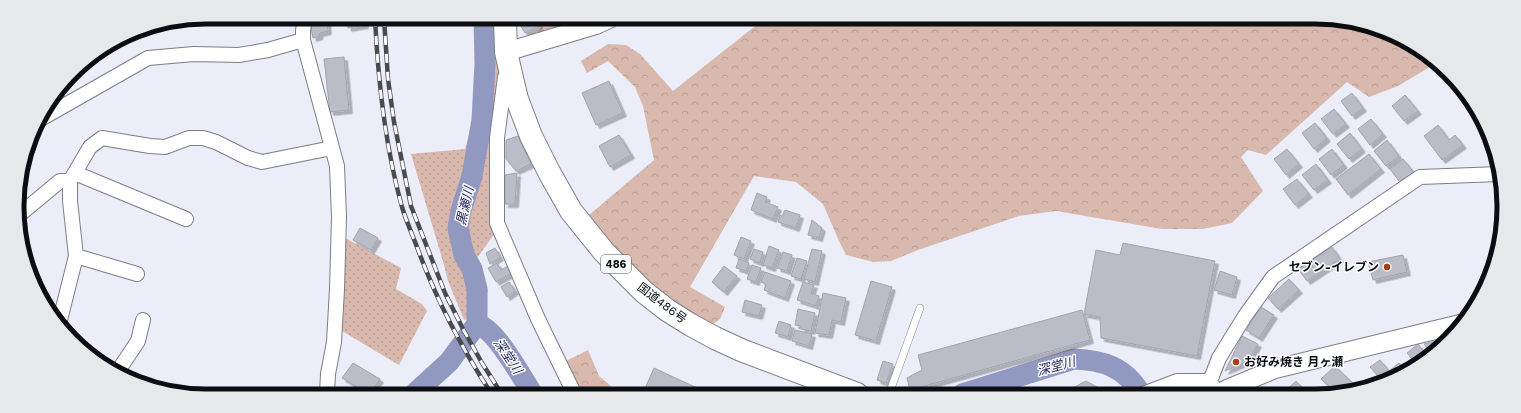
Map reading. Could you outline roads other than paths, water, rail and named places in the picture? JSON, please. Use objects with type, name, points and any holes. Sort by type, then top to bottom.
[{"type":"highway","name":"国道486号","points":[[505,24],[506,52],[511,74],[517,99],[531,136],[571,212],[604,252],[644,292],[667,310],[715,338],[741,350],[844,389]]},
{"type":"street","points":[[307,24],[303,40],[337,166],[339,217],[334,342],[328,374],[327,389]]},
{"type":"street","points":[[506,52],[598,24]]},
{"type":"street","points":[[48,115],[148,58],[194,54],[239,55],[268,50],[303,40]]},
{"type":"street","points":[[511,74],[505,77],[497,138],[497,223],[538,319],[572,389]]},
{"type":"street","points":[[61,316],[76,256],[70,201],[73,177],[90,147],[102,138],[165,147],[189,138],[204,138],[216,142],[248,158],[262,162],[332,148]]},
{"type":"street","points":[[1215,389],[1219,358],[1245,316],[1273,277],[1420,177],[1494,174]]},
{"type":"street","points":[[24,212],[60,181],[73,177],[186,219]]},
{"type":"street","points":[[76,256],[137,274]]},
{"type":"street","points":[[120,367],[138,342],[143,320]]},
{"type":"street","points":[[1227,389],[1275,369],[1453,326]]},
{"type":"street","points":[[1156,389],[1177,381],[1211,389]]},
{"type":"lane","points":[[891,389],[920,308]]},
{"type":"waterway","name":"黒瀬川","points":[[419,389],[449,362],[477,324],[477,289],[472,269],[464,255],[458,228],[461,211],[472,176],[482,120],[485,63],[484,24]]},
{"type":"waterway","name":"深堂川","points":[[477,324],[492,334],[508,354],[530,389]]},
{"type":"waterway","name":"深堂川","points":[[978,389],[1074,359],[1104,363],[1128,377],[1138,389]]},
{"type":"railway","points":[[375,24],[383,113],[391,161],[402,207],[424,266],[441,304],[469,358],[488,389]]},
{"type":"railway","points":[[384,24],[388,79],[394,122],[411,206],[445,293],[463,329],[498,389]]},
{"type":"place","name":"セブン-イレブン","points":[[1387,267]]},
{"type":"place","name":"お好み焼き 月ヶ瀬","points":[[1236,362]]}]
